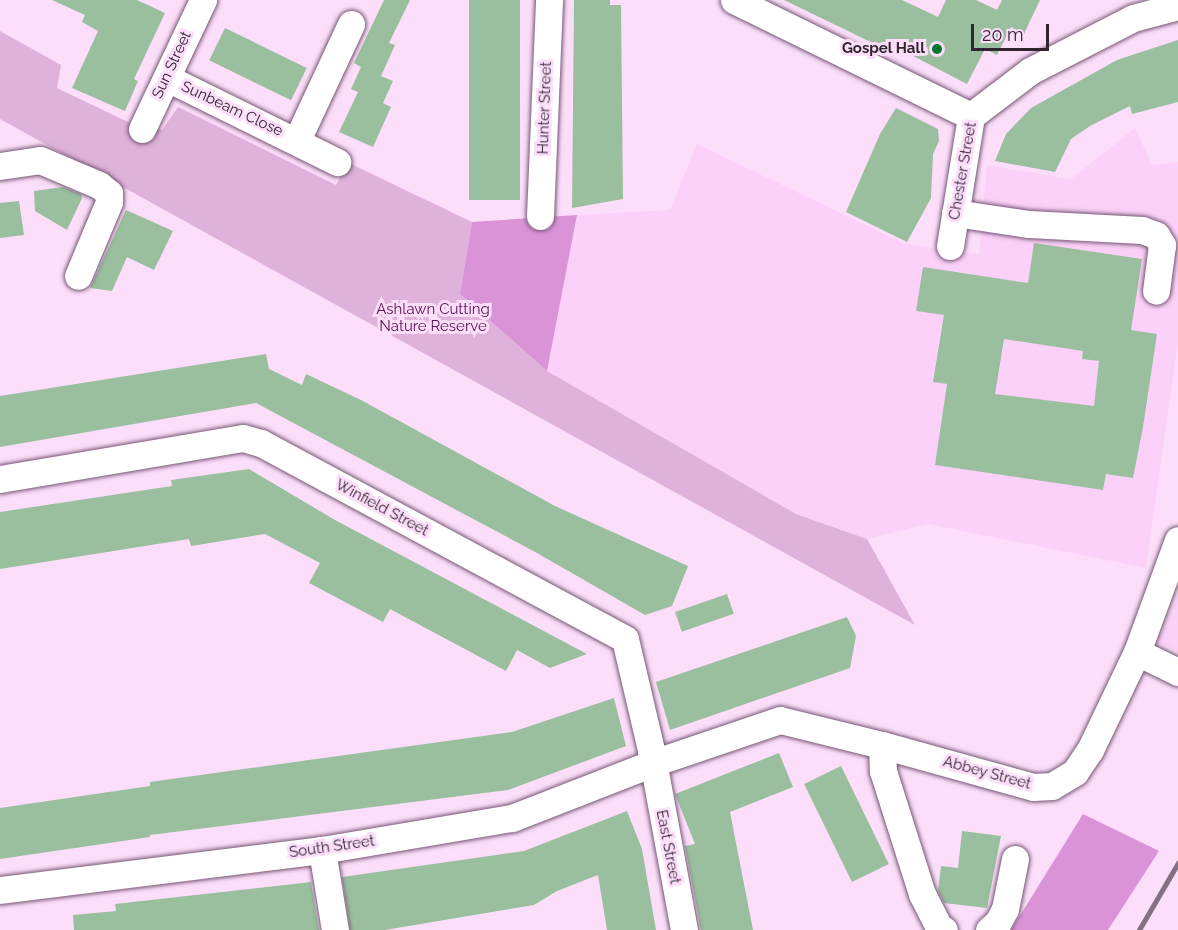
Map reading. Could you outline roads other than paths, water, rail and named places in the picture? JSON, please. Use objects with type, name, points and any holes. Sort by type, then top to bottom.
[{"type":"street","name":"Sun Street","points":[[141,129],[203,0]]},
{"type":"street","name":"Hunter Street","points":[[540,216],[549,0]]},
{"type":"street","points":[[734,0],[971,116]]},
{"type":"street","name":"Chester Street","points":[[951,246],[971,116],[1030,71],[1133,18],[1178,6]]},
{"type":"street","name":"Sunbeam Close","points":[[297,140],[351,24]]},
{"type":"street","name":"Sunbeam Close","points":[[167,78],[338,162]]},
{"type":"street","points":[[0,166],[40,160],[99,185],[109,193],[109,202],[78,276]]},
{"type":"street","points":[[955,213],[1029,224],[1142,230],[1156,235],[1162,245],[1156,291]]},
{"type":"street","name":"Winfield Street","points":[[0,479],[243,438],[261,443],[625,639],[653,763]]},
{"type":"street","name":"Abbey Street","points":[[653,763],[780,720],[882,745],[1034,787],[1052,786],[1075,772],[1090,750],[1137,652],[1178,540]]},
{"type":"street","points":[[1137,652],[1178,672]]},
{"type":"street","points":[[882,745],[884,771],[922,894],[938,926],[944,930]]},
{"type":"street","name":"South Street","points":[[0,890],[322,850],[512,818],[653,763]]},
{"type":"street","name":"East Street","points":[[653,763],[684,930]]},
{"type":"street","points":[[322,850],[335,930]]},
{"type":"street","points":[[989,930],[1005,909],[1015,859]]},
{"type":"railway","points":[[1139,930],[1178,863]]},
{"type":"place","name":"Gospel Hall","points":[[937,49]]},
{"type":"park label","name":"Ashlawn Cutting Nature Reserve","points":[[433,318]]}]
